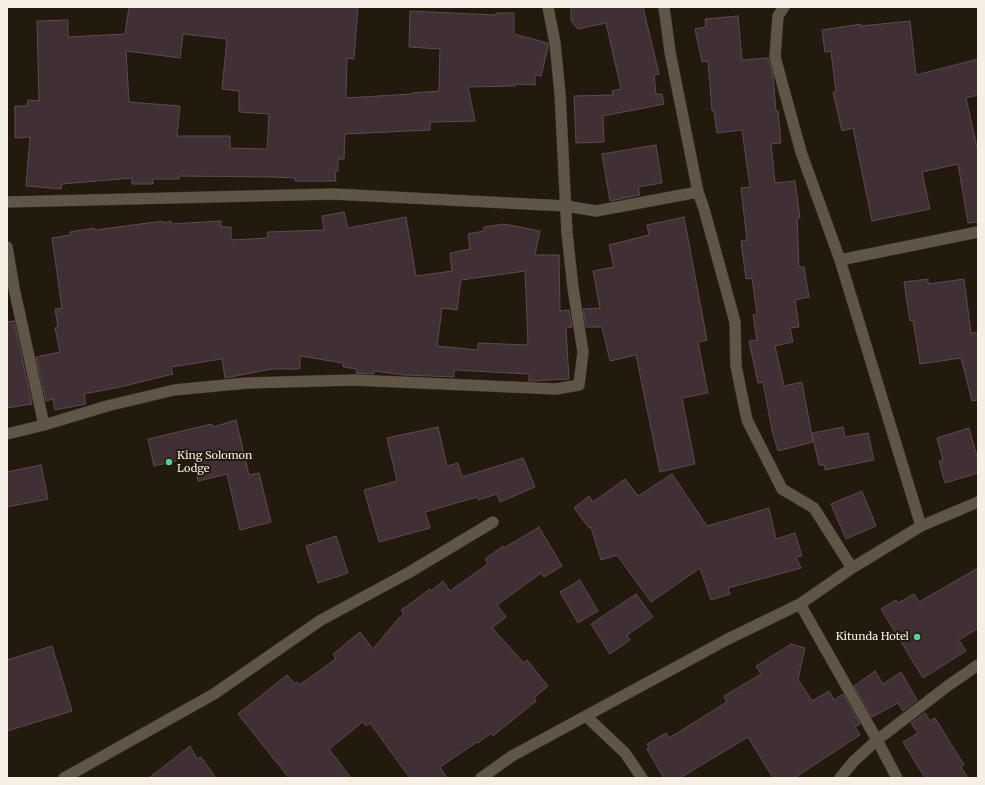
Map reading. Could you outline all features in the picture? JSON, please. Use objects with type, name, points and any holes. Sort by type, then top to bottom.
[{"type":"street","points":[[7,434],[44,425],[107,406],[174,390],[247,383],[354,380],[556,389],[579,385],[583,352],[570,265],[560,93],[555,43],[548,7]]},
{"type":"street","points":[[664,7],[670,52],[698,192],[735,322],[736,366],[747,420],[782,489],[814,508],[852,568]]},
{"type":"street","points":[[784,7],[778,16],[775,57],[801,152],[840,260],[921,526]]},
{"type":"street","points":[[7,202],[333,194],[566,206],[596,211],[698,192]]},
{"type":"street","points":[[840,260],[978,232]]},
{"type":"street","points":[[7,248],[14,288],[44,425]]},
{"type":"street","points":[[481,778],[512,756],[726,640],[800,604],[852,568],[921,526],[978,502]]},
{"type":"street","points":[[64,778],[214,694],[321,620],[408,573],[493,522]]},
{"type":"street","points":[[800,604],[898,778]]},
{"type":"street","points":[[840,778],[854,761],[877,740],[949,685],[978,666]]},
{"type":"street","points":[[586,716],[625,753],[642,778]]},
{"type":"building","points":[[129,7],[358,7],[354,59],[347,58],[346,98],[439,91],[440,49],[409,47],[410,11],[496,15],[496,13],[514,13],[514,34],[548,43],[548,47],[541,76],[535,75],[535,85],[514,84],[515,86],[468,87],[475,121],[430,122],[430,130],[345,134],[344,159],[338,159],[338,171],[335,172],[336,181],[295,181],[295,178],[272,177],[179,176],[179,179],[153,179],[153,184],[132,184],[132,178],[62,184],[61,189],[26,186],[30,137],[15,138],[15,106],[27,106],[28,100],[39,101],[37,21],[68,20],[68,37],[125,34]],"holes":[[[183,34],[227,39],[222,89],[239,91],[239,112],[269,114],[267,149],[230,148],[230,136],[177,136],[180,106],[129,102],[126,51],[180,58]]]},
{"type":"building","points":[[571,7],[643,7],[659,74],[654,75],[656,94],[662,94],[664,104],[603,116],[604,142],[576,143],[574,96],[613,95],[612,91],[621,89],[606,23],[578,29],[571,21]]},
{"type":"building","points":[[738,16],[742,60],[768,58],[773,75],[776,111],[778,111],[781,143],[771,144],[775,183],[795,181],[800,218],[797,218],[799,267],[804,267],[809,297],[795,300],[799,327],[790,328],[793,342],[775,346],[784,386],[802,382],[813,442],[778,451],[772,430],[763,382],[758,383],[749,341],[757,340],[753,315],[757,314],[752,278],[746,279],[741,241],[747,240],[741,188],[750,187],[742,130],[717,133],[714,111],[712,111],[708,61],[702,62],[695,29],[706,27],[705,19]]},
{"type":"building","points":[[910,21],[916,75],[978,59],[978,95],[966,98],[978,152],[978,222],[968,223],[958,164],[922,172],[930,209],[872,221],[853,128],[842,131],[833,92],[836,92],[831,51],[825,52],[822,30],[861,24],[861,26]]},
{"type":"building","points":[[656,145],[662,183],[638,187],[640,195],[610,201],[602,154]]},
{"type":"building","points":[[344,212],[348,228],[406,217],[416,276],[452,271],[450,253],[470,249],[468,234],[484,231],[484,227],[504,224],[540,231],[535,255],[559,255],[560,311],[569,310],[572,327],[566,328],[569,379],[529,381],[529,374],[454,370],[454,377],[404,375],[374,371],[374,374],[356,373],[357,369],[343,367],[343,363],[300,356],[300,369],[272,369],[225,378],[222,359],[171,367],[173,374],[84,394],[86,404],[55,410],[53,399],[46,401],[36,357],[60,352],[55,328],[58,327],[55,309],[62,308],[52,238],[70,235],[70,232],[94,228],[95,230],[163,221],[163,223],[171,221],[171,224],[221,221],[221,227],[231,227],[231,240],[268,238],[267,232],[324,230],[322,216]],"holes":[[[525,271],[528,345],[478,343],[478,350],[437,346],[442,308],[457,310],[461,280]]]},
{"type":"building","points":[[684,217],[707,340],[698,342],[708,393],[682,398],[695,464],[660,472],[636,355],[610,361],[602,327],[586,327],[583,309],[600,308],[593,271],[614,267],[609,245],[649,235],[647,225]]},
{"type":"building","points":[[928,279],[928,284],[964,279],[971,333],[978,332],[978,400],[972,401],[961,358],[920,364],[913,320],[910,321],[904,282]]},
{"type":"building","points":[[14,321],[32,404],[7,408],[7,322]]},
{"type":"building","points":[[236,420],[249,475],[259,473],[271,522],[240,530],[227,474],[198,481],[193,457],[154,466],[148,439],[212,424],[213,427]]},
{"type":"building","points":[[438,427],[447,466],[458,463],[462,477],[523,458],[535,487],[500,502],[497,494],[478,500],[477,497],[425,512],[430,528],[379,542],[364,490],[397,481],[387,438]]},
{"type":"building","points":[[843,427],[845,437],[868,433],[874,460],[825,470],[824,465],[819,465],[812,433]]},
{"type":"building","points":[[969,428],[978,460],[978,473],[945,483],[939,461],[943,460],[937,438]]},
{"type":"building","points":[[41,465],[48,499],[7,507],[7,472]]},
{"type":"building","points":[[672,474],[707,526],[769,508],[776,539],[795,533],[802,556],[796,557],[801,568],[728,588],[730,594],[711,600],[700,568],[651,602],[617,555],[601,560],[591,527],[589,528],[574,508],[589,496],[593,502],[625,479],[638,496]]},
{"type":"building","points":[[862,491],[876,526],[846,539],[831,504]]},
{"type":"building","points":[[539,527],[562,566],[544,577],[541,573],[497,605],[506,617],[492,628],[524,663],[527,660],[548,686],[534,698],[536,701],[493,736],[491,733],[440,767],[447,778],[410,778],[370,723],[366,726],[363,722],[329,749],[351,778],[289,778],[238,714],[287,675],[295,684],[297,682],[299,685],[336,659],[333,654],[360,632],[373,649],[404,614],[401,610],[430,589],[431,591],[443,581],[450,591],[488,564],[485,559],[503,546],[504,548]]},
{"type":"building","points":[[336,536],[348,573],[318,583],[306,546]]},
{"type":"building","points":[[978,568],[978,628],[959,640],[966,651],[923,678],[881,609],[896,600],[898,603],[914,594],[919,602]]},
{"type":"building","points":[[580,580],[598,611],[578,623],[560,592]]},
{"type":"building","points":[[636,594],[653,617],[627,635],[630,640],[610,654],[591,624]]},
{"type":"building","points":[[791,644],[805,648],[798,679],[812,701],[829,691],[834,700],[843,694],[860,724],[855,727],[860,735],[794,778],[773,778],[748,737],[680,778],[664,778],[647,749],[649,748],[647,744],[666,733],[669,738],[727,702],[724,696],[761,674],[756,666]]},
{"type":"building","points":[[52,646],[72,711],[7,731],[7,660]]},
{"type":"building","points":[[875,671],[883,684],[901,672],[917,700],[903,711],[898,703],[872,717],[854,686]]},
{"type":"building","points":[[925,713],[930,721],[935,718],[964,765],[961,767],[968,778],[925,778],[903,742],[918,733],[911,723]]},
{"type":"building","points":[[190,746],[197,759],[201,757],[216,778],[149,778]]},
{"type":"place","name":"King Solomon Lodge","points":[[169,462]]},
{"type":"place","name":"Kitunda Hotel","points":[[917,637]]}]
